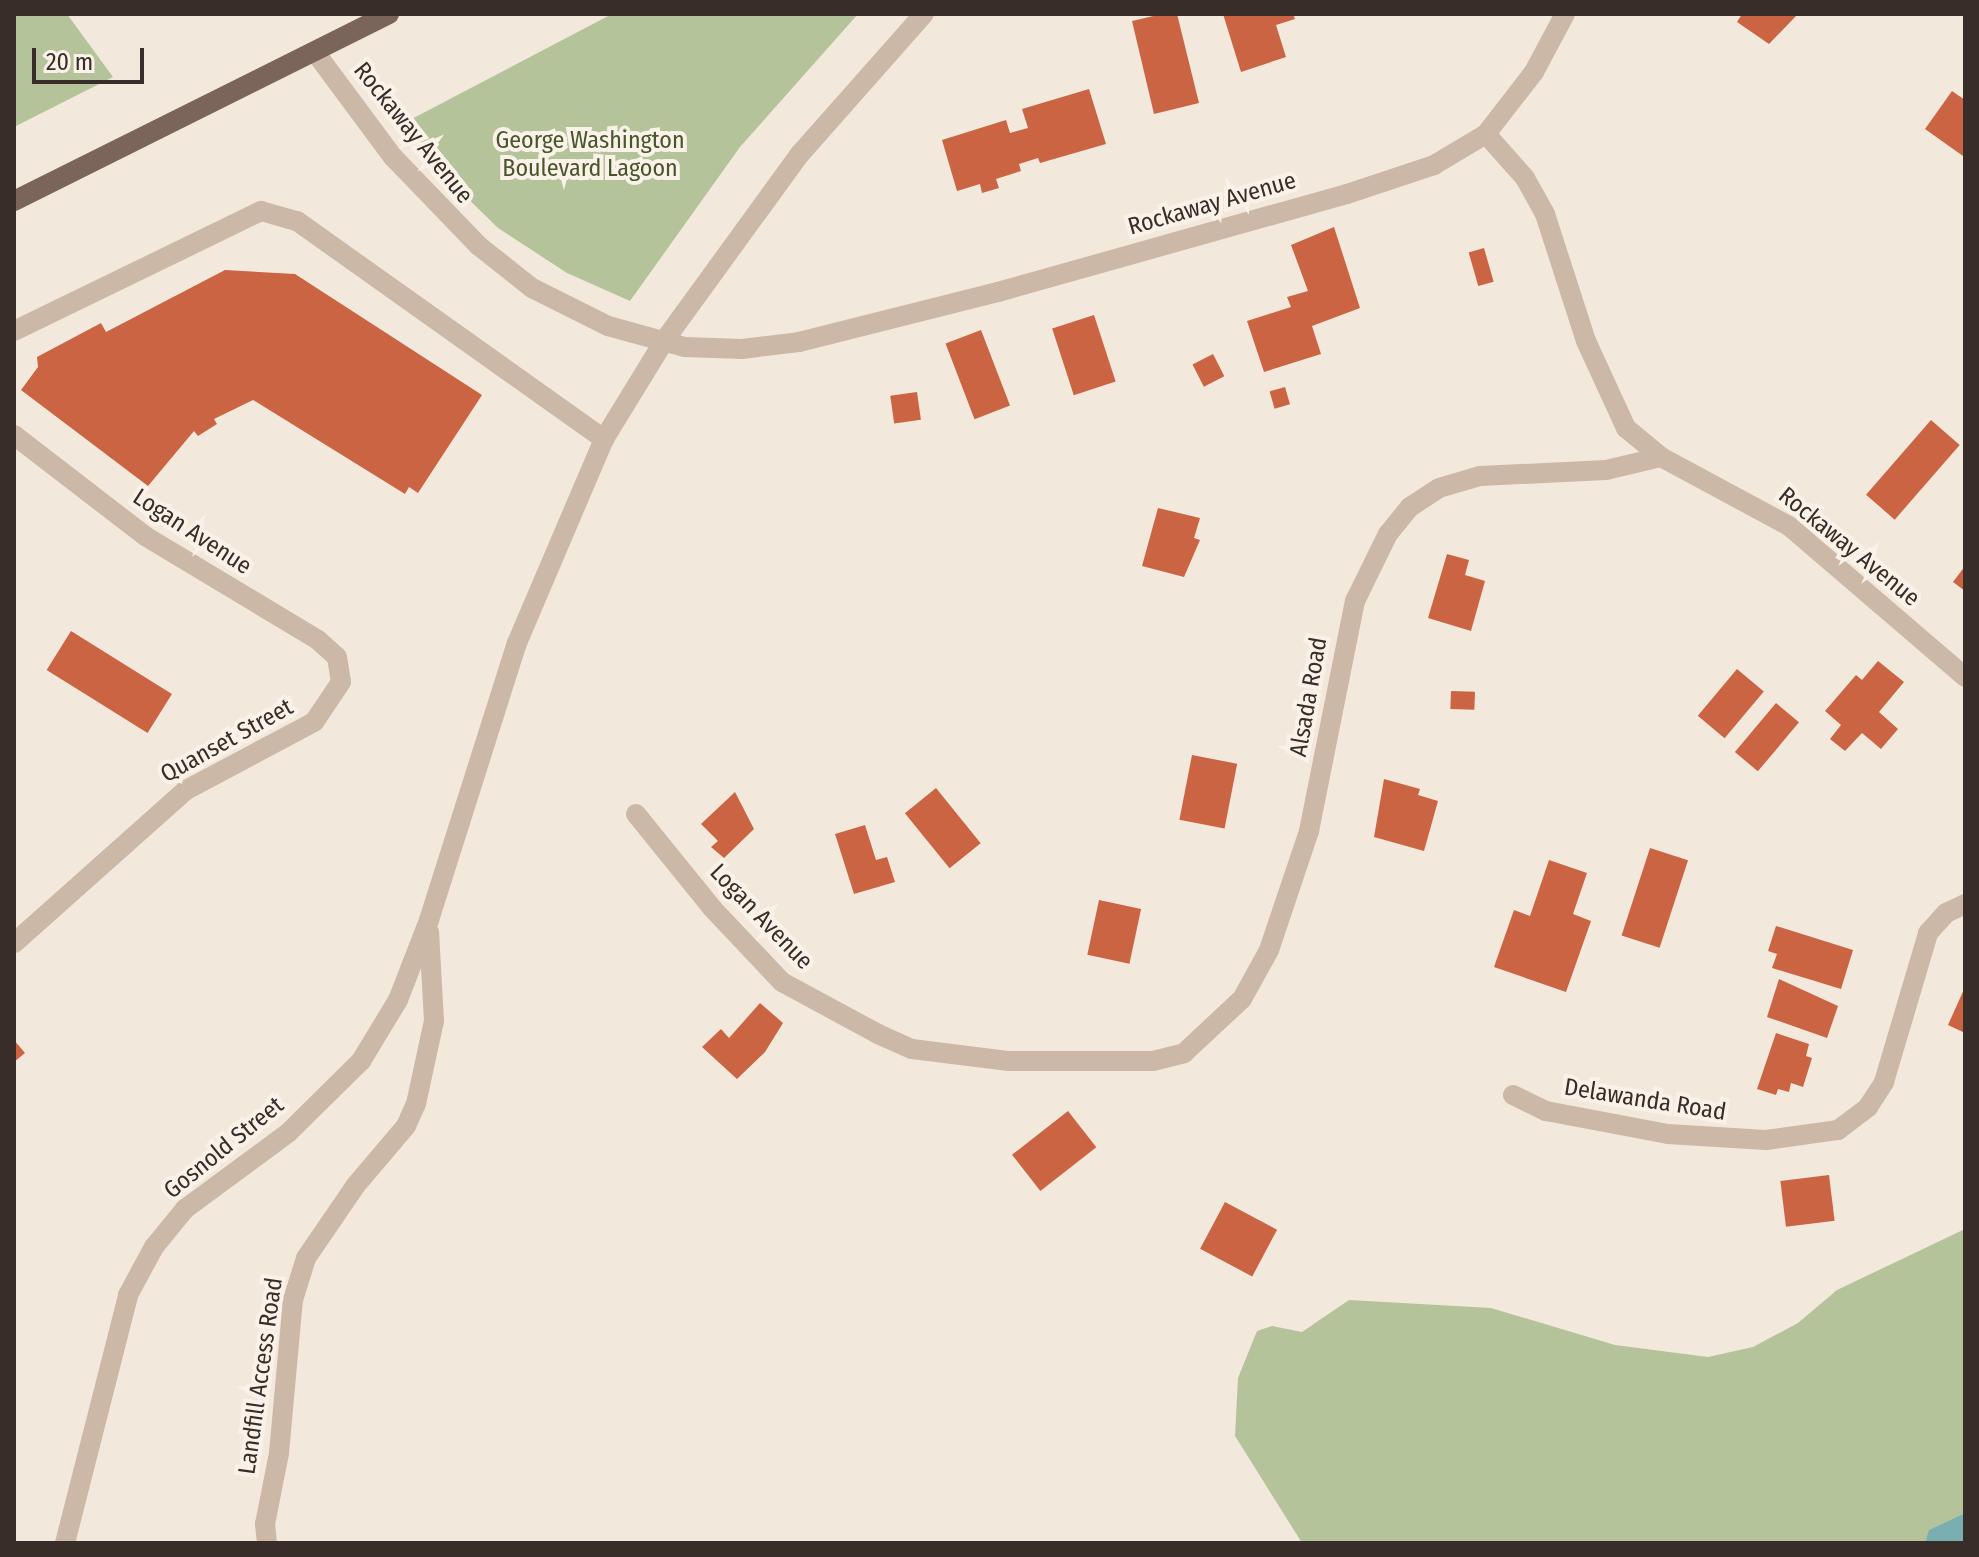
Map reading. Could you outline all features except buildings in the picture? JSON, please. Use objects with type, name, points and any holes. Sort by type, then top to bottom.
[{"type":"main road","points":[[14,201],[389,14]]},
{"type":"street","name":"Gosnold Street","points":[[65,1543],[88,1437],[128,1295],[154,1247],[185,1209],[288,1133],[361,1061],[398,1000],[429,920],[511,657],[604,439],[664,341],[800,154],[924,14]]},
{"type":"street","points":[[1486,134],[1534,72],[1565,14]]},
{"type":"street","name":"Rockaway Avenue","points":[[315,52],[393,157],[479,246],[532,288],[608,326],[664,341],[742,349],[799,342],[1347,194],[1434,165],[1486,134],[1525,178],[1545,214],[1586,341],[1626,428],[1661,457],[1789,526],[1965,677]]},
{"type":"street","points":[[14,331],[261,211],[297,221],[604,439]]},
{"type":"street","name":"Logan Avenue","points":[[14,435],[145,536],[318,640],[337,657],[341,670]]},
{"type":"street","name":"Alsada Road","points":[[1105,1063],[1153,1061],[1184,1053],[1242,999],[1269,950],[1309,831],[1355,601],[1388,534],[1410,507],[1439,488],[1480,476],[1606,470],[1661,457]]},
{"type":"street","name":"Quanset Street","points":[[14,943],[186,790],[314,722],[335,696],[341,670]]},
{"type":"street","name":"Logan Avenue","points":[[636,814],[712,908],[782,982],[812,1001],[912,1049],[1009,1061],[1105,1063]]},
{"type":"street","name":"Delawanda Road","points":[[1513,1095],[1546,1111],[1668,1134],[1766,1140],[1838,1130],[1868,1107],[1884,1082],[1911,978],[1928,933],[1946,913],[1965,904]]},
{"type":"street","name":"Landfill Access Road","points":[[267,1543],[265,1524],[279,1453],[293,1300],[306,1258],[356,1185],[406,1126],[416,1104],[434,1021],[429,920]]},
{"type":"green space","points":[[14,14],[67,14],[113,77],[14,127]]},
{"type":"green space","name":"George Washington Boulevard Lagoon","points":[[612,14],[858,14],[740,147],[630,301],[567,273],[498,228],[449,180],[406,122]]},
{"type":"green space","points":[[1965,1229],[1965,1513],[1930,1530],[1925,1543],[1302,1543],[1235,1436],[1238,1378],[1257,1331],[1272,1326],[1302,1332],[1349,1300],[1491,1308],[1615,1345],[1708,1357],[1753,1347],[1798,1323],[1837,1290]]},
{"type":"water","points":[[1965,1513],[1963,1543],[1925,1543],[1929,1530]]}]
